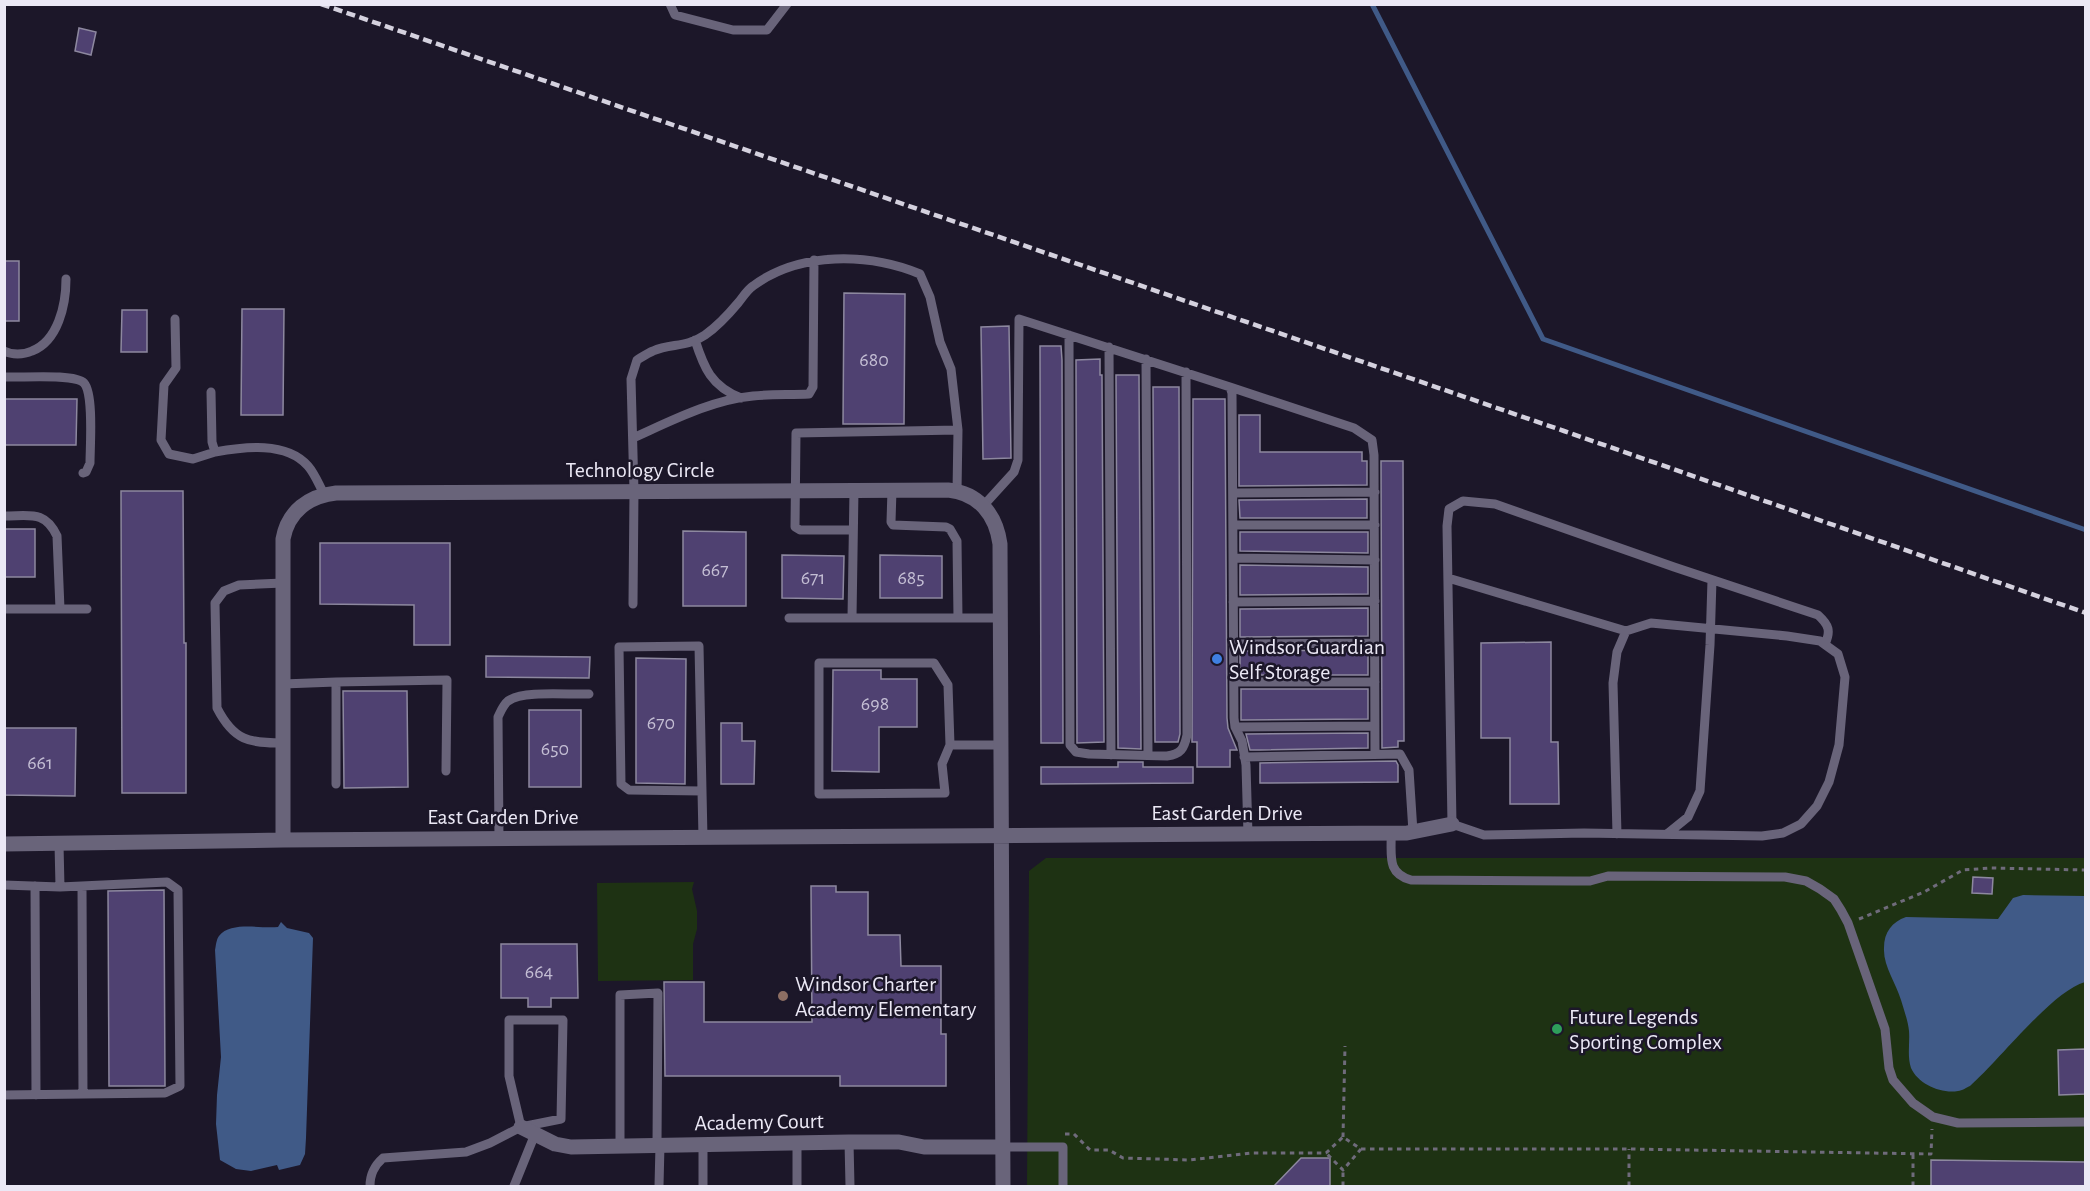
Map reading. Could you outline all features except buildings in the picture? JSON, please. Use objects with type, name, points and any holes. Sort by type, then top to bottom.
[{"type":"street","name":"Technology Circle","points":[[283,840],[283,539],[289,522],[297,510],[308,501],[324,494],[346,493],[892,490],[957,491],[965,493],[984,505]]},
{"type":"street","points":[[984,505],[998,531],[1000,544],[1003,1186]]},
{"type":"street","name":"East Garden Drive","points":[[4,844],[283,840],[1248,835],[1413,832],[1452,824]]},
{"type":"street","name":"Academy Court","points":[[521,1127],[555,1144],[571,1148],[849,1142],[899,1142],[924,1147],[1003,1147]]},
{"type":"lane","points":[[670,4],[675,15],[733,30],[767,30],[787,4]]},
{"type":"lane","points":[[633,438],[682,417],[741,398],[809,394],[813,387],[814,260]]},
{"type":"lane","points":[[633,604],[634,491],[631,379],[637,360],[654,350],[684,345],[704,335],[725,319],[752,286],[779,270],[814,260],[853,260],[896,264],[920,274],[930,297],[940,342],[951,369],[958,429],[957,491]]},
{"type":"lane","points":[[4,351],[25,354],[43,347],[58,321],[66,298],[66,279]]},
{"type":"lane","points":[[175,319],[176,368],[164,385],[160,440],[169,454],[187,459],[237,449],[283,450],[293,454],[307,465],[324,494]]},
{"type":"lane","points":[[984,505],[1017,468],[1019,319],[1354,428],[1372,440],[1375,492],[1375,754]]},
{"type":"lane","points":[[1069,335],[1070,745],[1076,752],[1111,755],[1177,755],[1185,748],[1187,735],[1186,372]]},
{"type":"lane","points":[[695,340],[705,371],[728,393],[741,398]]},
{"type":"lane","points":[[1108,347],[1111,755]]},
{"type":"lane","points":[[1146,359],[1148,756]]},
{"type":"lane","points":[[4,377],[72,378],[84,383],[89,393],[90,463],[86,472],[82,473]]},
{"type":"lane","points":[[1230,387],[1232,393],[1235,727],[1239,733],[1244,757],[1248,835]]},
{"type":"lane","points":[[210,392],[212,442],[215,452]]},
{"type":"lane","points":[[853,530],[796,529],[794,520],[796,433],[958,429]]},
{"type":"lane","points":[[852,618],[854,490]]},
{"type":"lane","points":[[892,490],[891,522],[893,525],[946,527],[954,534],[957,541],[958,618]]},
{"type":"lane","points":[[1233,493],[1375,492]]},
{"type":"lane","points":[[1448,578],[1626,631],[1651,623],[1820,641],[1838,654],[1845,677],[1839,745],[1829,782],[1817,806],[1801,824],[1783,833],[1762,836],[1484,835],[1452,824],[1447,526],[1449,509],[1463,501],[1495,504],[1818,615],[1827,622],[1830,634],[1825,644]]},
{"type":"lane","points":[[4,516],[38,515],[47,520],[53,528],[57,536],[60,609]]},
{"type":"lane","points":[[1233,525],[1375,525]]},
{"type":"lane","points":[[1233,558],[1375,560]]},
{"type":"lane","points":[[1667,834],[1688,817],[1700,791],[1712,580]]},
{"type":"lane","points":[[283,583],[239,585],[224,591],[215,603],[217,708],[224,722],[246,740],[257,743],[283,743]]},
{"type":"lane","points":[[1233,602],[1375,602]]},
{"type":"lane","points":[[4,609],[87,609]]},
{"type":"lane","points":[[789,618],[1000,618]]},
{"type":"lane","points":[[1617,834],[1613,683],[1617,652],[1626,631]]},
{"type":"lane","points":[[1233,644],[1375,643]]},
{"type":"lane","points":[[702,791],[629,790],[621,784],[619,647],[699,646],[703,838]]},
{"type":"lane","points":[[819,663],[934,663],[948,685],[950,745],[942,765],[945,793],[819,794],[819,663]]},
{"type":"lane","points":[[283,684],[447,680],[446,771]]},
{"type":"lane","points":[[336,682],[336,784]]},
{"type":"lane","points":[[1234,682],[1375,682]]},
{"type":"lane","points":[[499,839],[498,717],[502,708],[509,700],[521,696],[589,694]]},
{"type":"lane","points":[[1235,727],[1375,726]]},
{"type":"lane","points":[[950,745],[1001,745]]},
{"type":"lane","points":[[1244,757],[1400,754],[1409,770],[1413,832]]},
{"type":"lane","points":[[1391,833],[1394,870],[1401,877],[1411,880],[1590,881],[1608,876],[1785,877],[1806,881],[1834,899],[1848,923],[1885,1029],[1889,1068],[1893,1080],[1913,1103],[1933,1117],[1958,1123],[2085,1122]]},
{"type":"lane","points":[[59,844],[60,887]]},
{"type":"lane","points":[[4,885],[60,887],[167,882],[178,890],[180,1086],[165,1094],[4,1095]]},
{"type":"lane","points":[[82,885],[83,1094]]},
{"type":"lane","points":[[35,886],[36,1095]]},
{"type":"lane","points":[[620,1147],[620,994],[658,993],[659,1186]]},
{"type":"lane","points":[[370,1186],[370,1178],[375,1165],[383,1158],[466,1152],[521,1127],[561,1119],[563,1020],[509,1020],[509,1076],[521,1127]]},
{"type":"lane","points":[[514,1186],[535,1134]]},
{"type":"lane","points":[[849,1142],[849,1186]]},
{"type":"lane","points":[[797,1143],[797,1186]]},
{"type":"lane","points":[[703,1144],[703,1186]]},
{"type":"lane","points":[[1003,1147],[1063,1147],[1063,1186]]},
{"type":"path","points":[[1848,923],[1924,892],[1963,870],[1991,868],[2085,870]]},
{"type":"path","points":[[1063,1134],[1074,1134],[1090,1150],[1109,1150],[1123,1158],[1190,1160],[1251,1153],[1326,1153],[1343,1137],[1345,1046]]},
{"type":"path","points":[[1343,1137],[1361,1149],[1629,1149],[1931,1154],[1933,1117]]},
{"type":"path","points":[[1342,1186],[1343,1170],[1361,1149]]},
{"type":"path","points":[[1629,1149],[1629,1186]]},
{"type":"path","points":[[1326,1153],[1343,1170]]},
{"type":"path","points":[[1913,1153],[1913,1186]]},
{"type":"green space","name":"Future Legends Sporting Complex","points":[[1046,858],[2085,858],[2085,1186],[1027,1186],[1029,871]]},
{"type":"green space","points":[[694,882],[692,889],[697,911],[697,929],[693,944],[693,980],[598,981],[597,883]]},
{"type":"water","points":[[2023,895],[2085,896],[2085,982],[2072,988],[2042,1012],[1970,1086],[1951,1092],[1931,1087],[1919,1079],[1911,1068],[1908,1023],[1884,955],[1887,932],[1906,917],[1998,919],[2013,898]]},
{"type":"water","points":[[281,922],[287,928],[309,933],[313,938],[305,1154],[300,1165],[279,1170],[277,1165],[251,1171],[236,1169],[220,1160],[216,1124],[221,1057],[216,943],[224,931],[238,927],[278,927]]},
{"type":"waterway","points":[[1372,4],[1543,339],[2086,530]]},
{"type":"railway","points":[[321,4],[2086,613]]},
{"type":"place","name":"Windsor Guardian Self Storage","points":[[1217,659]]},
{"type":"place","name":"Windsor Charter Academy Elementary","points":[[783,996]]},
{"type":"place","name":"Future Legends Sporting Complex","points":[[1557,1029]]}]
